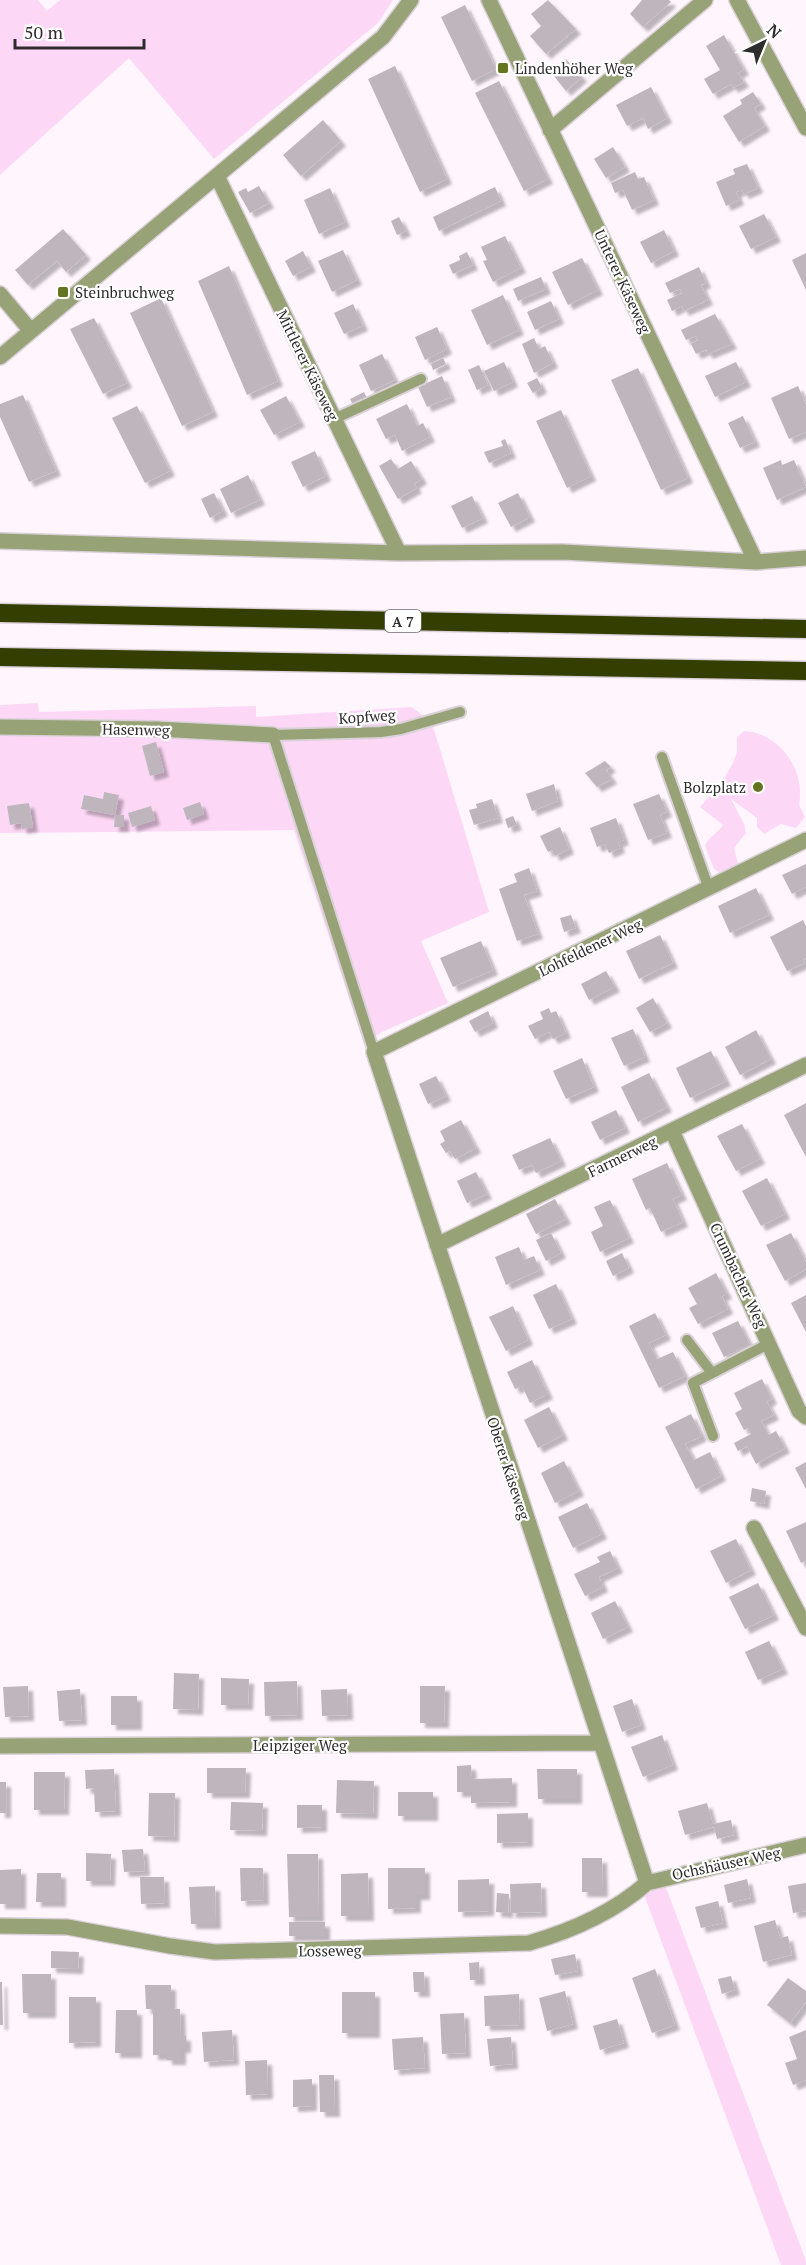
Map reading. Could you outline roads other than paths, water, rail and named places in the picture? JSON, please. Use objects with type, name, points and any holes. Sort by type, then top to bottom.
[{"type":"highway","name":"A 7","points":[[0,613],[806,629]]},
{"type":"highway","points":[[0,657],[806,671]]},
{"type":"street","points":[[0,357],[383,37],[411,0]]},
{"type":"street","name":"Unterer Käseweg","points":[[489,0],[756,562]]},
{"type":"street","points":[[550,130],[705,0]]},
{"type":"street","points":[[737,0],[806,128]]},
{"type":"street","name":"Mittlerer Käseweg","points":[[217,176],[399,553]]},
{"type":"street","points":[[0,294],[31,331]]},
{"type":"street","points":[[0,541],[399,553],[562,552],[756,562],[806,558]]},
{"type":"street","name":"Hasenweg","points":[[0,727],[156,729],[273,735]]},
{"type":"street","name":"Lohfeldener Weg","points":[[374,1052],[806,840]]},
{"type":"street","name":"Oberer Käseweg","points":[[374,1052],[599,1743],[647,1883]]},
{"type":"street","name":"Farmerweg","points":[[437,1245],[806,1065]]},
{"type":"street","name":"Crumbacher Weg","points":[[672,1131],[799,1411],[806,1417]]},
{"type":"street","points":[[754,1528],[806,1628]]},
{"type":"street","name":"Leipziger Weg","points":[[0,1746],[599,1743]]},
{"type":"street","name":"Ochshäuser Weg","points":[[647,1883],[806,1845]]},
{"type":"street","name":"Losseweg","points":[[0,1926],[67,1927],[215,1952],[529,1943],[556,1935],[609,1909],[628,1899],[647,1883]]},
{"type":"lane","points":[[334,419],[421,379]]},
{"type":"lane","name":"Kopfweg","points":[[273,735],[381,732],[401,729],[460,712]]},
{"type":"lane","points":[[273,735],[374,1052]]},
{"type":"lane","points":[[662,757],[709,889]]},
{"type":"lane","points":[[687,1340],[712,1373]]},
{"type":"lane","points":[[713,1436],[693,1383],[770,1343]]},
{"type":"place","name":"Lindenhöher Weg","points":[[503,68]]},
{"type":"place","name":"Steinbruchweg","points":[[63,292]]},
{"type":"place","name":"Bolzplatz","points":[[758,787]]}]
